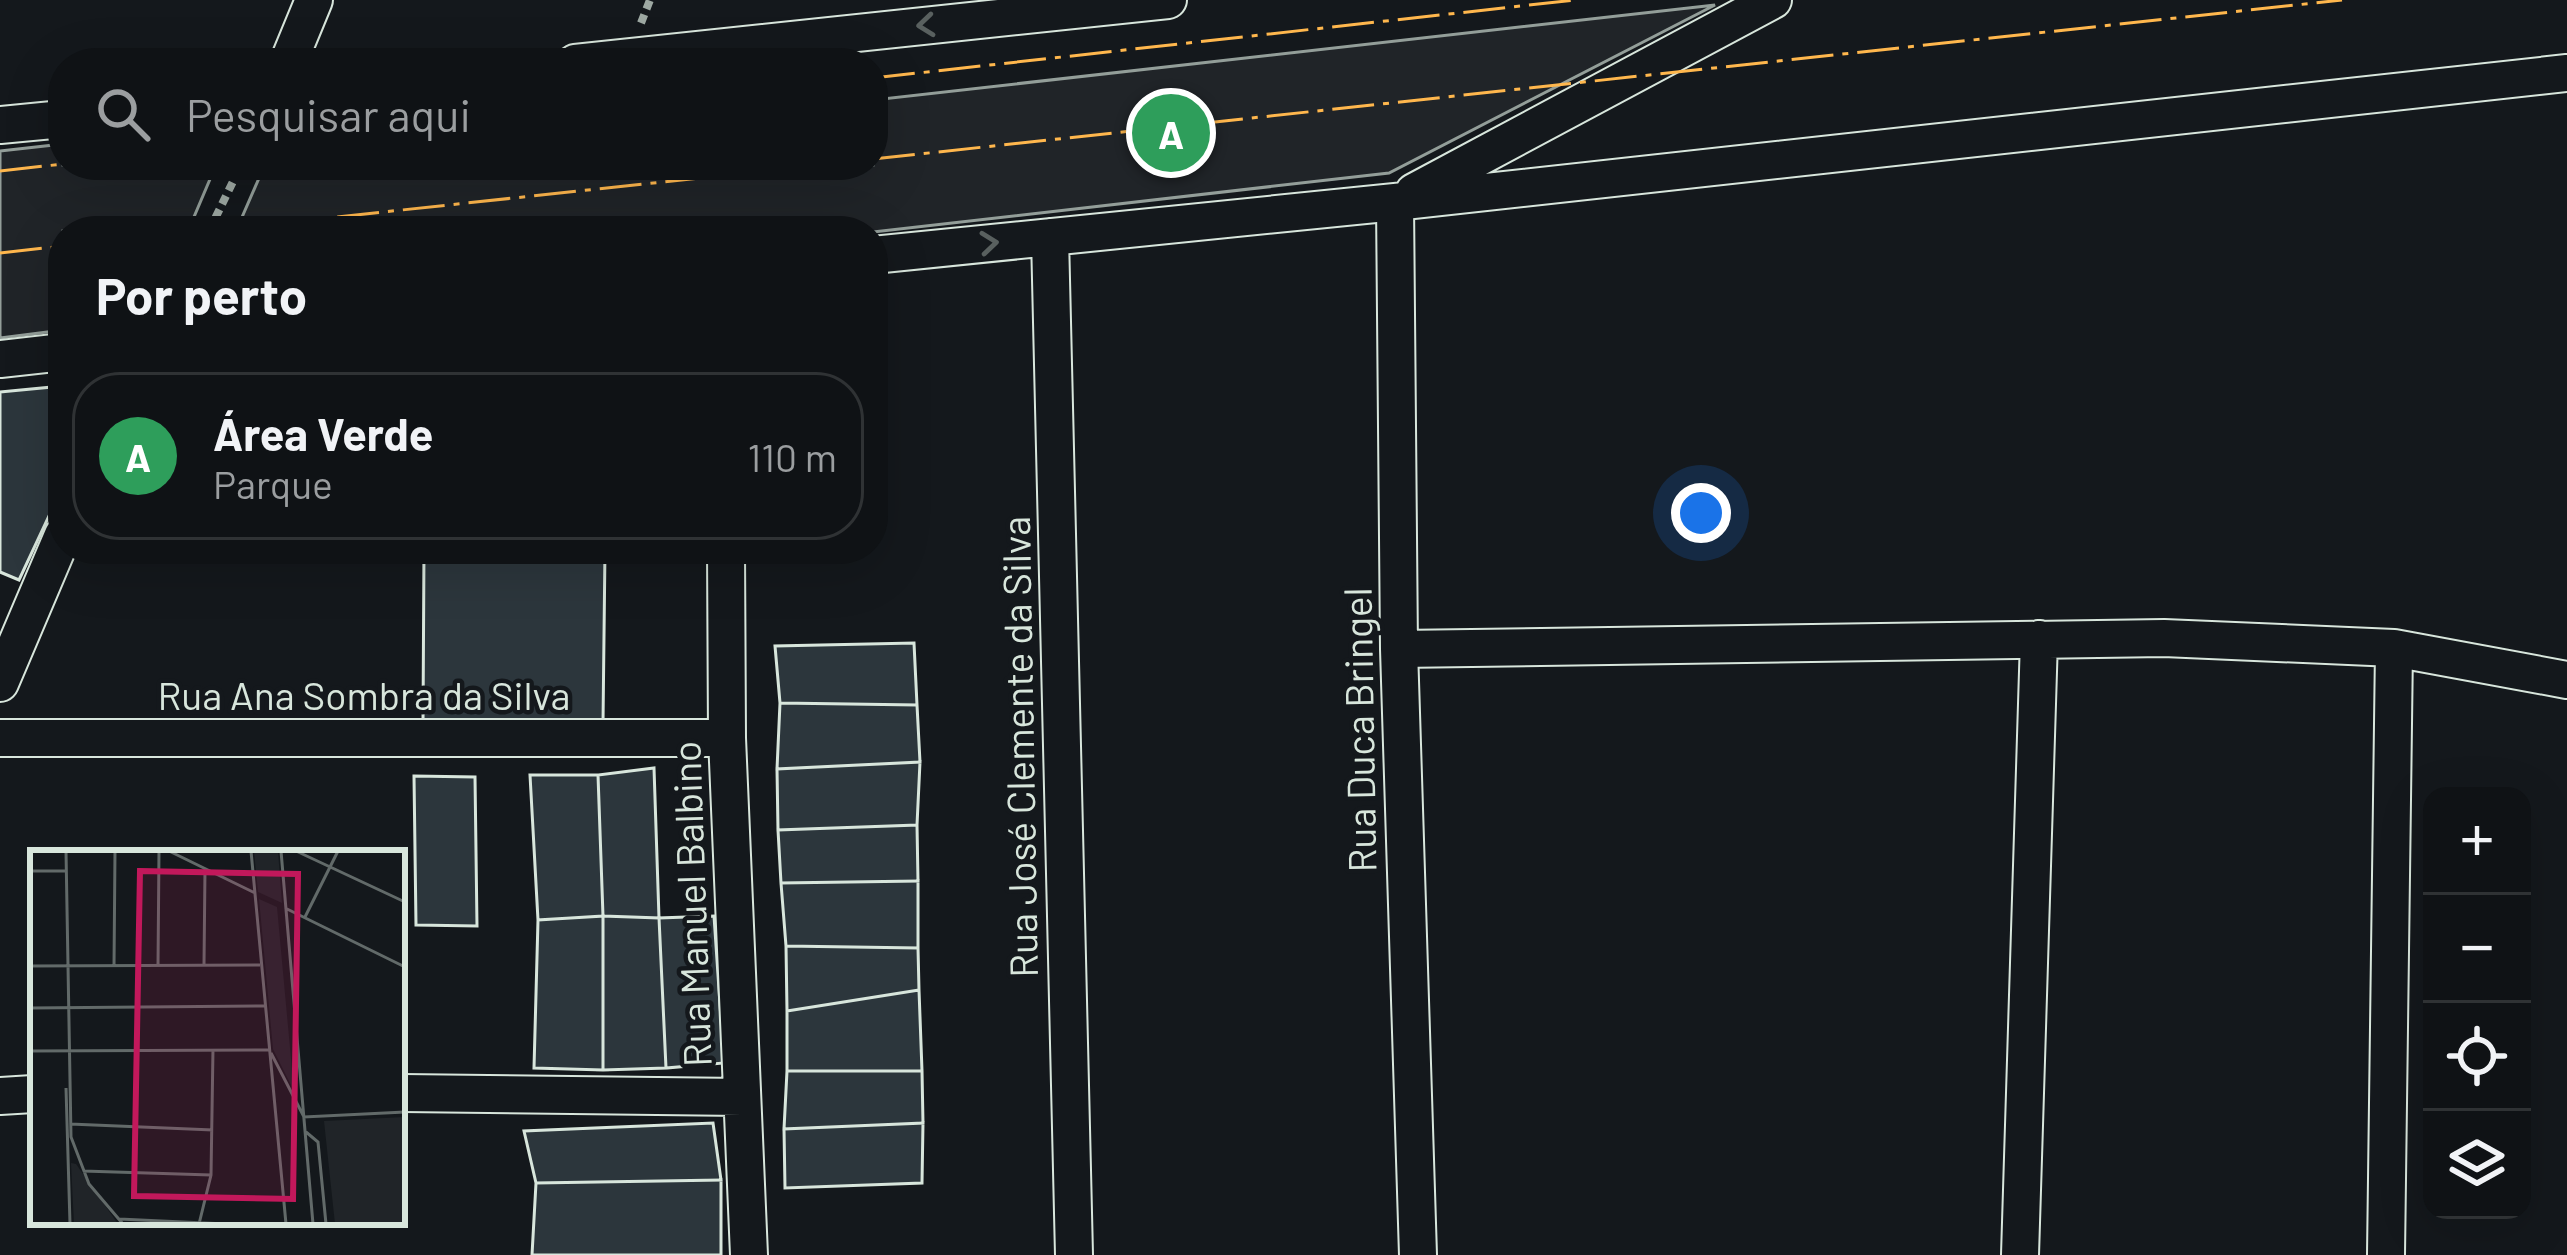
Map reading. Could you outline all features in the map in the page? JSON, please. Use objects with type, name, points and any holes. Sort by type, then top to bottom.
[{"type":"street","points":[[294,48],[314,0]]},
{"type":"street","points":[[716,48],[1168,0]]},
{"type":"street","points":[[1395,202],[1773,0]]},
{"type":"street","points":[[888,253],[2567,73]]},
{"type":"street","points":[[0,125],[48,120]]},
{"type":"street","name":"Rua Duca Bringel","points":[[1395,202],[1399,649],[1418,1255]]},
{"type":"street","name":"Rua José Clemente da Silva","points":[[1050,237],[1074,1255]]},
{"type":"street","points":[[0,359],[48,354]]},
{"type":"street","points":[[0,683],[51,564]]},
{"type":"street","name":"Rua Manuel Balbino","points":[[726,564],[727,737],[749,1255]]},
{"type":"street","points":[[1399,649],[2164,638],[2394,647],[2567,680]]},
{"type":"street","points":[[2020,1255],[2038,639]]},
{"type":"street","points":[[2386,1255],[2394,647]]},
{"type":"street","name":"Rua Ana Sombra da Silva","points":[[0,737],[727,737]]},
{"type":"street","points":[[405,1093],[742,1097]]},
{"type":"street","points":[[0,1096],[30,1094]]},
{"type":"path","points":[[216,216],[234,180]]},
{"type":"shaded area","points":[[1715,5],[1389,173],[888,230],[888,216],[243,216],[258,180],[888,180],[888,98]]},
{"type":"shaded area","points":[[48,146],[48,180],[210,180],[194,216],[48,216],[48,332],[0,338],[0,151]]},
{"type":"building","points":[[48,387],[48,518],[19,580],[0,572],[0,392]]},
{"type":"building","points":[[424,564],[605,564],[603,723],[423,722]]},
{"type":"building","points":[[914,643],[917,705],[780,703],[775,646]]},
{"type":"building","points":[[780,703],[917,705],[920,762],[777,769]]},
{"type":"building","points":[[920,762],[917,825],[778,830],[777,769]]},
{"type":"building","points":[[654,768],[659,918],[603,916],[598,775]]},
{"type":"building","points":[[530,775],[598,775],[603,916],[538,920]]},
{"type":"building","points":[[414,776],[475,777],[477,926],[416,925]]},
{"type":"building","points":[[917,825],[918,881],[781,883],[778,830]]},
{"type":"building","points":[[918,881],[918,948],[786,946],[781,883]]},
{"type":"building","points":[[603,916],[659,918],[666,1068],[603,1070]]},
{"type":"building","points":[[603,916],[603,1070],[534,1068],[538,920]]},
{"type":"building","points":[[714,916],[724,1063],[666,1068],[659,918]]},
{"type":"building","points":[[786,946],[918,948],[919,990],[787,1011]]},
{"type":"building","points":[[919,990],[922,1071],[787,1071],[787,1011]]},
{"type":"building","points":[[787,1071],[922,1071],[923,1123],[784,1129]]},
{"type":"building","points":[[713,1123],[721,1180],[536,1183],[524,1131]]},
{"type":"building","points":[[923,1123],[922,1183],[785,1188],[784,1129]]},
{"type":"building","points":[[721,1180],[721,1255],[532,1255],[536,1183]]},
{"type":"power","points":[[888,76],[1575,0]]},
{"type":"power","points":[[888,157],[2342,0]]},
{"type":"power","points":[[0,171],[48,166]]},
{"type":"power","points":[[346,216],[681,180]]},
{"type":"power","points":[[0,253],[48,248]]},
{"type":"place","name":"Área Verde","points":[[1171,133]]}]
